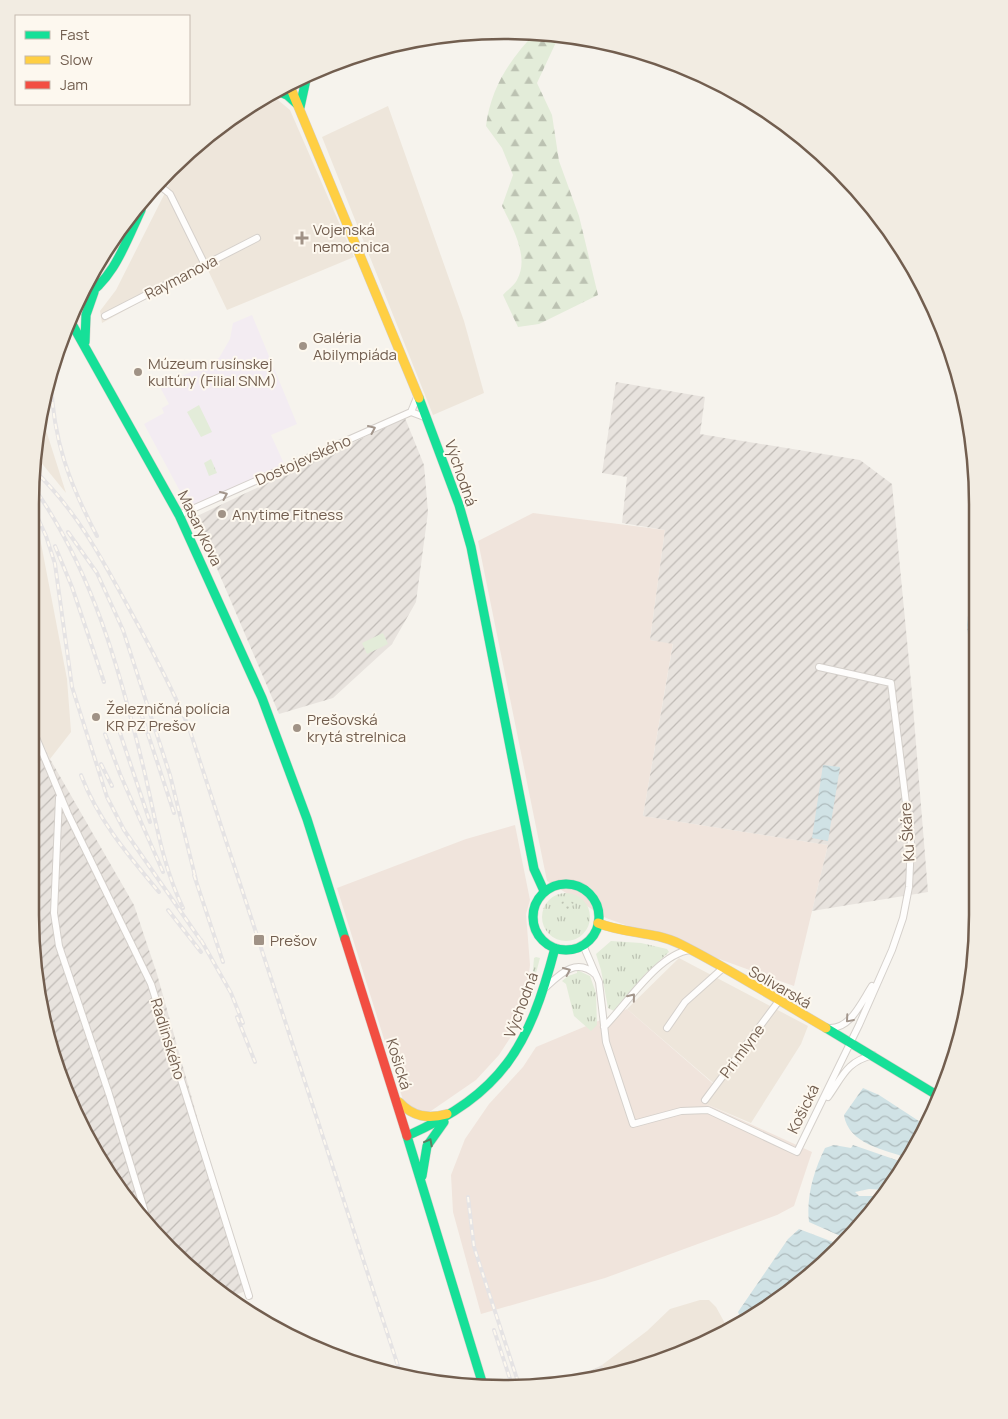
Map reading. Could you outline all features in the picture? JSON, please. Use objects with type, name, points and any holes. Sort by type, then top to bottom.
[{"type":"main road","points":[[300,108],[305,84]]},
{"type":"main road","name":"Východná","points":[[292,90],[418,395],[459,505],[471,547],[534,868],[544,891]]},
{"type":"main road","points":[[284,94],[300,108]]},
{"type":"main road","points":[[86,346],[85,323],[94,292],[114,265],[134,222]]},
{"type":"main road","points":[[88,296],[94,292]]},
{"type":"main road","name":"Masarykova","points":[[74,328],[86,346],[179,515],[249,669],[282,753]]},
{"type":"main road","name":"Košická","points":[[282,753],[334,903],[481,1379]]},
{"type":"main road","points":[[564,884],[584,889],[596,904],[598,922],[590,939],[583,945],[574,948],[555,948],[546,943],[534,927],[534,907],[544,891],[564,884]]},
{"type":"main road","name":"Solivarská","points":[[598,922],[610,928],[659,936],[691,950],[849,1043],[873,1055],[934,1093]]},
{"type":"main road","name":"Východná","points":[[407,1136],[456,1112],[493,1082],[517,1052],[527,1034],[555,948]]},
{"type":"main road","points":[[395,1098],[406,1111],[417,1116],[432,1119],[456,1112]]},
{"type":"main road","points":[[421,1183],[422,1159],[426,1147],[434,1132],[456,1112]]},
{"type":"street","points":[[163,188],[170,194],[205,265]]},
{"type":"street","name":"Raymanova","points":[[105,316],[257,238]]},
{"type":"street","points":[[418,395],[411,412],[427,418]]},
{"type":"street","name":"Dostojevského","points":[[179,515],[411,412]]},
{"type":"street","name":"Ku Škáre","points":[[820,667],[891,683],[911,850],[909,887],[903,918],[886,964],[849,1043]]},
{"type":"street","name":"Radlinského","points":[[39,745],[93,868],[151,984],[249,1296]]},
{"type":"street","name":"Radlinského","points":[[59,794],[54,913],[59,946],[109,1094],[144,1210]]},
{"type":"street","points":[[583,945],[597,976],[604,1027]]},
{"type":"street","points":[[604,1027],[659,967],[678,952],[691,950]]},
{"type":"street","points":[[821,1026],[835,1028],[845,1025],[886,964]]},
{"type":"street","points":[[542,992],[562,971],[570,968],[587,969],[597,976]]},
{"type":"street","points":[[666,1028],[685,1002],[722,969]]},
{"type":"street","name":"Pri mlyne","points":[[705,1100],[778,1002]]},
{"type":"street","name":"Košická","points":[[604,1027],[608,1048],[633,1124],[681,1111],[708,1110],[797,1152],[849,1043]]},
{"type":"street","points":[[817,1112],[852,1064],[858,1059],[873,1055]]},
{"type":"shaded area","points":[[278,100],[290,110],[354,257],[227,310],[206,266],[102,323],[100,311],[116,290],[175,175],[221,135],[271,101]]},
{"type":"shaded area","points":[[388,106],[464,321],[484,393],[433,415],[322,137]]},
{"type":"shaded area","points":[[252,315],[297,424],[271,435],[286,468],[190,510],[144,424],[164,413],[162,408],[169,404],[160,387],[219,358],[230,339],[233,323]]},
{"type":"shaded area","points":[[616,382],[705,397],[700,434],[860,460],[892,484],[911,682],[928,892],[812,911],[828,845],[643,816],[673,644],[650,640],[665,530],[622,523],[627,477],[602,473]]},
{"type":"shaded area","points":[[405,418],[424,465],[428,512],[416,602],[392,644],[333,698],[279,714],[195,517]]},
{"type":"shaded area","points":[[45,428],[66,493],[41,462]]},
{"type":"shaded area","points":[[533,513],[665,530],[650,640],[673,643],[643,816],[828,845],[794,986],[606,918],[547,881],[478,541]]},
{"type":"shaded area","points":[[39,533],[67,679],[71,732],[50,759],[39,736]]},
{"type":"shaded area","points":[[39,736],[134,905],[157,974],[246,1291],[236,1295],[221,1284],[197,1265],[154,1222],[117,1173],[101,1148],[74,1093],[63,1065],[48,1006],[40,945]]},
{"type":"shaded area","points":[[515,825],[530,900],[526,914],[530,965],[525,1004],[512,1035],[499,1055],[476,1080],[428,1113],[418,1111],[403,1100],[337,888],[466,839]]},
{"type":"shaded area","points":[[679,958],[808,1026],[801,1044],[751,1123],[706,1104],[718,1087],[627,1009]]},
{"type":"shaded area","points":[[627,1009],[718,1088],[706,1104],[812,1152],[794,1206],[777,1215],[605,1278],[481,1314],[453,1212],[451,1175],[465,1139],[489,1104],[523,1067],[536,1047]]},
{"type":"shaded area","points":[[700,1300],[709,1300],[716,1307],[725,1324],[654,1356],[604,1369],[602,1365],[647,1331],[670,1309]]},
{"type":"shaded area","points":[[602,1365],[604,1369],[595,1371],[588,1372]]},
{"type":"green space","points":[[529,40],[556,42],[537,83],[552,115],[559,161],[579,216],[598,295],[539,324],[518,327],[503,295],[517,280],[522,262],[515,233],[502,206],[513,175],[502,148],[486,126],[497,86],[518,52]]},
{"type":"green space","points":[[199,405],[212,432],[201,437],[187,412]]},
{"type":"green space","points":[[211,459],[217,473],[209,476],[204,463]]},
{"type":"green space","points":[[383,633],[388,644],[367,654],[362,643]]},
{"type":"green space","points":[[561,893],[571,893],[580,897],[586,903],[589,908],[589,926],[580,937],[571,941],[561,941],[552,937],[546,931],[542,922],[542,912],[546,903],[552,897]]},
{"type":"green space","points":[[564,900],[570,900],[574,903],[570,911],[559,905]]},
{"type":"green space","points":[[611,941],[641,943],[667,949],[669,952],[645,974],[622,1005],[614,1011],[608,1008],[596,954]]},
{"type":"green space","points":[[534,958],[540,958],[531,992]]},
{"type":"green space","points":[[577,970],[590,976],[596,993],[597,1025],[591,1031],[574,1016],[566,984],[562,981],[568,976],[577,973]]},
{"type":"water","points":[[969,606],[969,645],[967,625]]},
{"type":"water","points":[[823,765],[840,767],[828,841],[812,838]]},
{"type":"water","points":[[863,1088],[879,1095],[920,1122],[902,1156],[879,1149],[860,1139],[852,1133],[844,1115]]},
{"type":"water","points":[[834,1145],[851,1148],[853,1145],[899,1161],[879,1190],[869,1189],[855,1192],[859,1196],[874,1196],[841,1236],[809,1222],[810,1193],[814,1174],[825,1148]]},
{"type":"water","points":[[799,1229],[834,1242],[811,1265],[787,1284],[740,1316],[738,1312],[788,1239]]},
{"type":"railway","points":[[52,397],[64,461],[78,498],[97,536]]},
{"type":"railway","points":[[40,476],[76,519],[99,555],[154,655],[189,728],[399,1368]]},
{"type":"railway","points":[[39,496],[71,551],[102,622],[125,695],[164,858],[183,908]]},
{"type":"railway","points":[[39,521],[55,564],[72,687],[107,797],[124,830],[204,945]]},
{"type":"railway","points":[[68,532],[97,573],[123,630],[170,775],[196,880]]},
{"type":"railway","points":[[55,546],[72,587],[104,682]]},
{"type":"railway","points":[[141,713],[174,813]]},
{"type":"railway","points":[[119,730],[150,822]]},
{"type":"railway","points":[[105,734],[120,774],[163,872]]},
{"type":"railway","points":[[101,764],[112,786]]},
{"type":"railway","points":[[81,775],[105,822],[125,851],[159,892]]},
{"type":"railway","points":[[194,875],[223,962]]},
{"type":"railway","points":[[168,910],[201,952]]},
{"type":"railway","points":[[201,940],[231,993],[243,1023]]},
{"type":"railway","points":[[237,1017],[255,1062]]},
{"type":"railway","points":[[468,1197],[474,1247],[517,1380]]},
{"type":"railway","points":[[494,1330],[510,1380]]},
{"type":"traffic: fast","points":[[300,107],[305,84]]},
{"type":"traffic: fast","points":[[285,94],[297,104]]},
{"type":"traffic: fast","points":[[90,293],[102,282],[110,271],[124,248],[137,218]]},
{"type":"traffic: fast","points":[[85,342],[86,315],[94,292]]},
{"type":"traffic: fast","points":[[74,327],[179,515],[262,698],[307,819],[345,939]]},
{"type":"traffic: fast","points":[[419,398],[459,505],[471,547],[534,869],[544,891]]},
{"type":"traffic: fast","points":[[566,884],[579,887],[589,894],[596,904],[599,917],[596,930],[589,940],[579,947],[566,950],[553,947],[543,940],[536,930],[533,917],[536,904],[543,894],[553,887],[566,884]]},
{"type":"traffic: fast","points":[[481,1379],[407,1136],[440,1120],[467,1102],[489,1084],[507,1063],[522,1040],[534,1013],[555,948]]},
{"type":"traffic: fast","points":[[826,1028],[934,1093]]},
{"type":"traffic: fast","points":[[422,1176],[427,1146],[444,1122]]},
{"type":"traffic: slow","points":[[292,90],[419,398]]},
{"type":"traffic: slow","points":[[598,923],[608,927],[660,937],[680,944],[736,974],[826,1028]]},
{"type":"traffic: slow","points":[[399,1102],[410,1111],[421,1116],[447,1114]]},
{"type":"traffic: jam","points":[[345,939],[407,1136]]},
{"type":"place","name":"Vojenská nemocnica","points":[[302,238]]},
{"type":"place","name":"Galéria Abilympiáda","points":[[303,346]]},
{"type":"place","name":"Múzeum rusínskej kultúry (Filial SNM)","points":[[138,372]]},
{"type":"place","name":"Anytime Fitness","points":[[222,514]]},
{"type":"place","name":"Železničná polícia KR PZ Prešov","points":[[96,717]]},
{"type":"place","name":"Prešovská krytá strelnica","points":[[297,728]]},
{"type":"place","name":"Prešov","points":[[259,940]]}]
